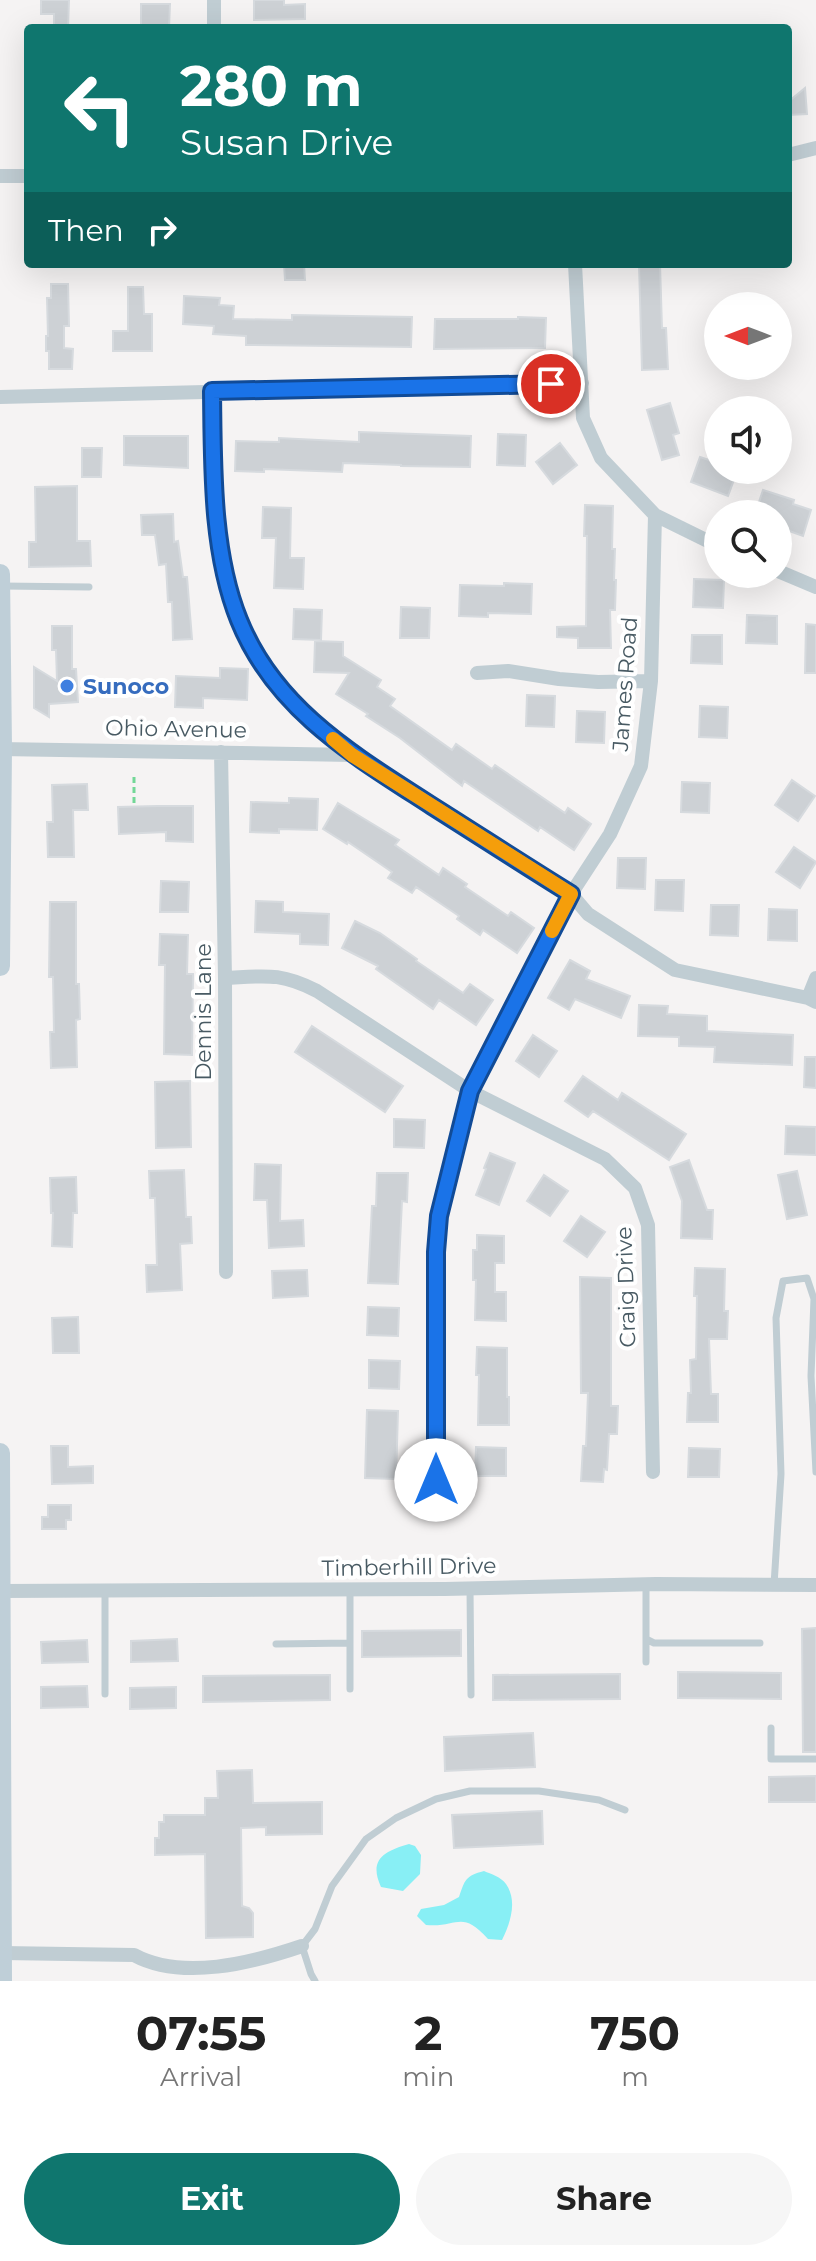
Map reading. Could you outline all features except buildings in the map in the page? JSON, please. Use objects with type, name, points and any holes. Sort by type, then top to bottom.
[{"type":"main road","points":[[0,574],[0,966]]},
{"type":"main road","points":[[0,1453],[2,1981]]},
{"type":"street","points":[[214,0],[214,24]]},
{"type":"street","points":[[792,154],[816,148]]},
{"type":"street","points":[[0,176],[24,176]]},
{"type":"street","points":[[575,268],[583,418],[601,458],[655,515],[704,539]]},
{"type":"street","points":[[0,397],[582,383]]},
{"type":"street","points":[[212,391],[213,490],[223,563],[239,620],[264,665],[297,709],[352,755],[571,894],[588,914],[675,970],[812,1000],[816,978]]},
{"type":"street","name":"James Road","points":[[436,1480],[436,1252],[439,1216],[470,1091],[571,894],[610,834],[641,766],[651,681],[655,515]]},
{"type":"street","points":[[792,577],[816,587]]},
{"type":"street","points":[[477,673],[508,671],[598,682],[651,681]]},
{"type":"street","name":"Ohio Avenue","points":[[1,748],[352,755]]},
{"type":"street","name":"Dennis Lane","points":[[221,752],[226,1272]]},
{"type":"street","name":"Craig Drive","points":[[225,978],[277,975],[317,991],[470,1091],[605,1159],[635,1188],[648,1225],[653,1472]]},
{"type":"street","name":"Timberhill Drive","points":[[2,1591],[816,1585]]},
{"type":"street","points":[[2,1953],[134,1955],[149,1964],[186,1969],[251,1963],[302,1946]]},
{"type":"lane","points":[[0,586],[89,587]]},
{"type":"lane","points":[[774,1585],[781,1474],[776,1318],[783,1281],[807,1278],[814,1299],[811,1376],[816,1472]]},
{"type":"lane","points":[[646,1584],[646,1662]]},
{"type":"lane","points":[[470,1588],[471,1695]]},
{"type":"lane","points":[[350,1589],[350,1689]]},
{"type":"lane","points":[[105,1591],[105,1694]]},
{"type":"lane","points":[[646,1639],[654,1643],[760,1643]]},
{"type":"lane","points":[[276,1644],[350,1643]]},
{"type":"lane","points":[[771,1728],[771,1759],[816,1759]]},
{"type":"lane","points":[[315,1981],[302,1946],[315,1929],[332,1886],[366,1839],[396,1818],[436,1799],[470,1791],[539,1791],[599,1800],[625,1810]]},
{"type":"path","points":[[134,777],[134,807]]},
{"type":"water","points":[[409,1844],[415,1846],[421,1855],[420,1874],[403,1891],[381,1887],[377,1869],[381,1858]]},
{"type":"water","points":[[484,1871],[504,1882],[512,1898],[510,1920],[502,1940],[488,1939],[465,1922],[426,1925],[417,1916],[421,1909],[444,1905],[459,1897],[467,1880]]},
{"type":"slow traffic","points":[[333,739],[352,755],[571,894],[552,931]]},
{"type":"place","name":"Sunoco","points":[[67,686]]},
{"type":"route","points":[[436,1480],[436,1252],[439,1216],[470,1091],[571,894],[352,755],[297,709],[264,665],[239,620],[223,563],[213,490],[212,391],[551,384]]}]
